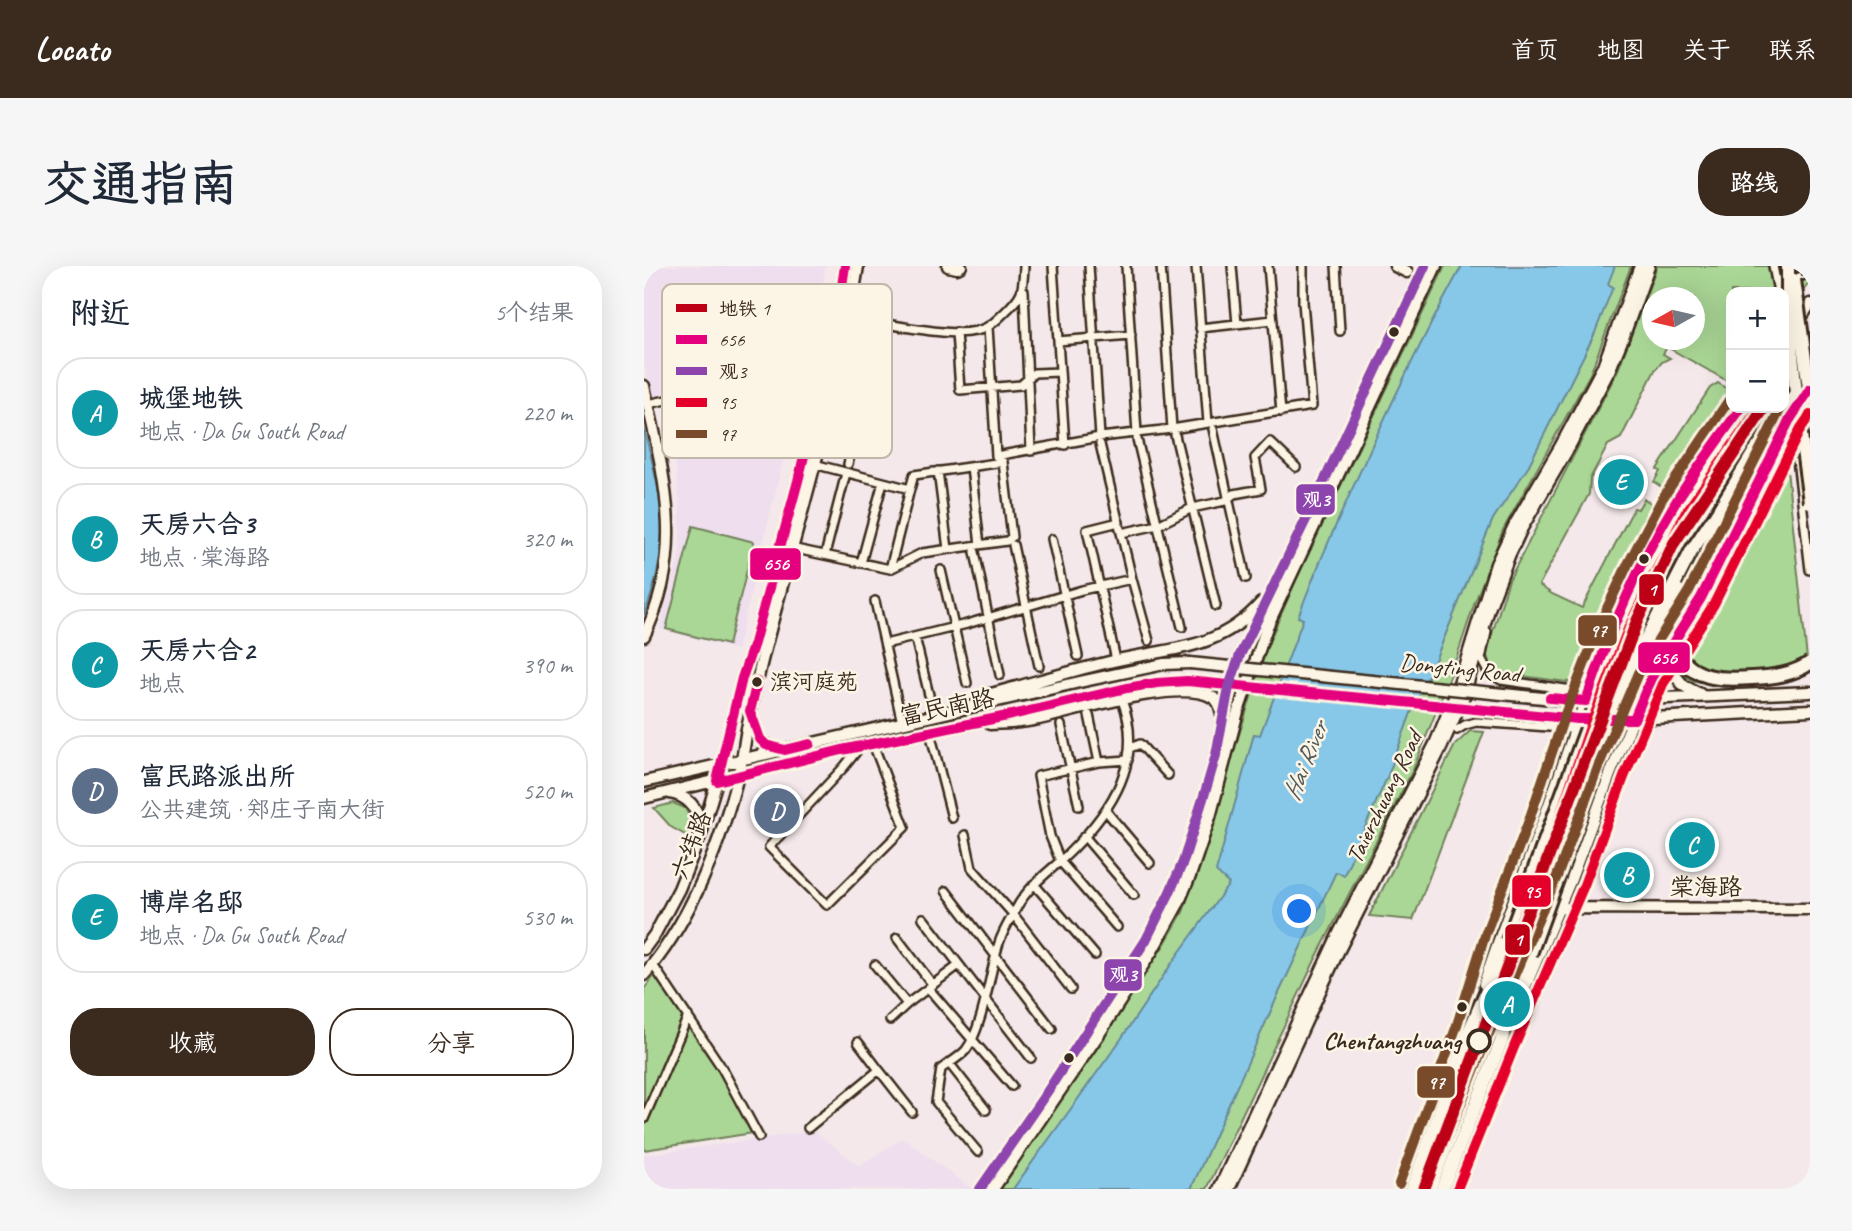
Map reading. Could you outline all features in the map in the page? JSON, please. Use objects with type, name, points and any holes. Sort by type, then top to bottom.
[{"type":"highway","points":[[1790,266],[1799,308],[1810,394]]},
{"type":"highway","points":[[1790,266],[1789,330],[1810,502]]},
{"type":"highway","points":[[1809,266],[1810,274]]},
{"type":"highway","points":[[1789,350],[1810,318]]},
{"type":"highway","points":[[1442,1189],[1501,1042],[1640,650],[1692,550],[1810,371]]},
{"type":"highway","points":[[1412,1189],[1469,1032],[1508,941],[1619,642],[1668,541],[1748,413]]},
{"type":"highway","points":[[1710,523],[1673,603],[1670,626],[1675,648],[1681,658],[1703,674],[1733,679],[1778,676],[1796,671],[1810,663]]},
{"type":"main road","name":"六纬路","points":[[842,284],[845,266]]},
{"type":"main road","name":"六纬路","points":[[854,284],[858,266]]},
{"type":"main road","points":[[948,266],[961,266]]},
{"type":"main road","points":[[1395,266],[1407,272]]},
{"type":"main road","points":[[980,1189],[1146,940],[1170,894],[1207,786],[1229,687],[1240,655],[1425,266]]},
{"type":"main road","points":[[993,1189],[1101,1031],[1152,951],[1178,904],[1210,817],[1237,715],[1267,628],[1436,266]]},
{"type":"main road","name":"Taierzhuang Road","points":[[1219,1189],[1339,933],[1435,744],[1455,693],[1496,564],[1515,524],[1603,366],[1640,266]]},
{"type":"main road","name":"Taierzhuang Road","points":[[1229,1189],[1338,952],[1442,746],[1464,696],[1489,609],[1508,556],[1609,371],[1649,266]]},
{"type":"main road","points":[[1789,333],[1810,304]]},
{"type":"main road","points":[[644,386],[664,482],[670,528],[665,578],[655,615],[644,636]]},
{"type":"main road","points":[[1501,1042],[1559,908],[1611,772],[1651,678],[1701,598],[1791,418],[1810,389]]},
{"type":"main road","points":[[1469,1032],[1499,937],[1575,730],[1573,718],[1587,696],[1615,624],[1674,505],[1738,413]]},
{"type":"main road","points":[[1781,413],[1791,418]]},
{"type":"main road","name":"六纬路","points":[[644,949],[679,889],[703,829],[804,458]]},
{"type":"main road","name":"六纬路","points":[[644,975],[677,927],[713,853],[738,775],[765,646],[815,458]]},
{"type":"main road","points":[[968,707],[991,694],[1116,660],[1211,640],[1247,618],[1271,593]]},
{"type":"main road","points":[[1615,624],[1662,660],[1684,686],[1706,696]]},
{"type":"main road","points":[[1602,659],[1604,674],[1612,687],[1633,690],[1651,678]]},
{"type":"main road","name":"富民南路","points":[[644,782],[1164,664],[1190,663]]},
{"type":"main road","name":"Dongting Road","points":[[1190,663],[1573,701],[1587,696],[1642,699],[1810,692]]},
{"type":"main road","name":"富民南路","points":[[644,798],[861,746],[1171,681],[1573,718],[1634,719]]},
{"type":"main road","points":[[973,722],[993,724],[1035,720],[1162,691],[1212,696],[1219,702],[1222,726]]},
{"type":"main road","points":[[1634,719],[1810,710]]},
{"type":"main road","points":[[750,712],[760,739],[766,745],[785,750]]},
{"type":"main road","points":[[1442,746],[1457,730]]},
{"type":"main road","points":[[1566,755],[1611,772]]},
{"type":"main road","points":[[666,792],[679,794],[687,799],[697,812],[703,829]]},
{"type":"main road","name":"棠海路","points":[[1559,908],[1810,909]]},
{"type":"street","points":[[1024,266],[1031,451]]},
{"type":"street","points":[[1053,266],[1065,445]]},
{"type":"street","points":[[1089,266],[1100,440],[1149,641]]},
{"type":"street","points":[[1126,266],[1137,436],[1182,627]]},
{"type":"street","points":[[1161,266],[1173,432],[1216,606]]},
{"type":"street","points":[[1196,266],[1210,426],[1246,578]]},
{"type":"street","points":[[1232,266],[1237,324]]},
{"type":"street","points":[[1268,266],[1281,412]]},
{"type":"street","points":[[988,327],[996,456],[1210,426],[1312,406],[1303,302],[1303,266]]},
{"type":"street","points":[[1336,266],[1340,331]]},
{"type":"street","points":[[1773,266],[1777,287]]},
{"type":"street","points":[[1781,287],[1810,274]]},
{"type":"street","points":[[892,325],[947,333],[977,331],[988,327],[1024,290]]},
{"type":"street","points":[[1200,328],[1273,320]]},
{"type":"street","points":[[956,332],[960,390],[1021,385],[1034,373],[1060,372]]},
{"type":"street","points":[[1058,341],[1131,335]]},
{"type":"street","points":[[1785,350],[1810,569]]},
{"type":"street","points":[[648,404],[662,401]]},
{"type":"street","points":[[1121,533],[1158,525],[1192,508],[1226,502],[1234,494],[1261,489],[1255,458],[1270,442],[1296,467]]},
{"type":"street","points":[[825,555],[850,458]]},
{"type":"street","points":[[791,548],[890,569],[922,553],[978,548],[1007,541],[1012,537],[1003,462],[914,475],[890,569]]},
{"type":"street","points":[[814,464],[847,468],[910,489]]},
{"type":"street","points":[[971,467],[978,548],[1000,675]]},
{"type":"street","points":[[938,471],[948,550]]},
{"type":"street","points":[[861,563],[883,482]]},
{"type":"street","points":[[1116,660],[1087,530],[1119,522]]},
{"type":"street","points":[[1052,539],[1078,656]]},
{"type":"street","points":[[1013,545],[1039,666]]},
{"type":"street","name":"Dongting Road","points":[[1508,556],[1483,649],[1481,659],[1484,666],[1488,672],[1502,680],[1573,690],[1587,696]]},
{"type":"street","points":[[941,570],[967,683]]},
{"type":"street","points":[[885,644],[1065,594],[1132,579]]},
{"type":"street","points":[[875,601],[902,723]]},
{"type":"street","points":[[915,637],[929,695]]},
{"type":"street","points":[[978,1152],[936,1101],[941,1069],[966,1051],[972,1040],[1000,940],[1021,899],[1084,836],[1106,811],[1118,789],[1130,748],[1130,727],[1122,700]]},
{"type":"street","points":[[1089,715],[1099,762]]},
{"type":"street","name":"Dongting Road","points":[[1457,730],[1476,722],[1575,730]]},
{"type":"street","points":[[1061,725],[1079,806]]},
{"type":"street","points":[[930,732],[952,818]]},
{"type":"street","points":[[861,746],[769,847],[827,905],[905,827],[873,744]]},
{"type":"street","points":[[1130,748],[1140,744],[1168,775]]},
{"type":"street","points":[[1117,927],[1060,861],[1050,836],[1038,776],[1099,762],[1128,760]]},
{"type":"street","points":[[1106,811],[1150,863]]},
{"type":"street","points":[[965,835],[972,868],[1013,914],[1071,989]]},
{"type":"street","points":[[1084,836],[1134,895]]},
{"type":"street","points":[[1034,884],[1095,955]]},
{"type":"street","points":[[946,891],[1052,1029]]},
{"type":"street","points":[[923,918],[1031,1058]]},
{"type":"street","points":[[897,937],[930,986],[1012,1086]]},
{"type":"street","points":[[653,965],[722,1068],[758,1137]]},
{"type":"street","points":[[876,965],[907,1004]]},
{"type":"street","points":[[890,1020],[958,965]]},
{"type":"street","points":[[644,1119],[688,1016]]},
{"type":"street","points":[[858,1042],[912,1112]]},
{"type":"street","points":[[949,1063],[986,1110]]},
{"type":"street","points":[[808,1128],[879,1070]]},
{"type":"shaded area","points":[[644,266],[825,266],[823,284],[662,284],[662,395],[652,397],[644,362]]},
{"type":"shaded area","points":[[675,458],[784,458],[737,650],[660,629],[680,553],[680,508]]},
{"type":"shaded area","points":[[814,1131],[859,1166],[903,1138],[972,1189],[644,1189],[644,1155]]},
{"type":"green space","points":[[1445,266],[1631,266],[1590,374],[1503,530],[1413,770],[1315,960],[1207,1189],[1000,1189],[1164,945],[1183,912],[1219,806],[1268,644]]},
{"type":"green space","points":[[1657,266],[1810,266],[1810,280],[1789,313],[1789,287],[1726,287],[1726,380],[1672,350],[1705,350],[1705,287],[1649,287]]},
{"type":"green space","points":[[1642,306],[1642,350],[1665,350],[1663,354],[1670,358],[1655,370],[1621,438],[1608,445],[1590,479],[1589,494],[1539,585],[1582,608],[1634,508],[1638,509],[1644,499],[1663,510],[1640,555],[1635,557],[1638,560],[1608,620],[1589,673],[1576,681],[1567,682],[1500,673],[1491,667],[1486,653],[1509,580],[1618,370]]},
{"type":"green space","points":[[1718,383],[1726,388],[1726,413],[1730,413],[1672,494],[1654,482],[1660,471],[1657,469],[1710,388]]},
{"type":"green space","points":[[1781,456],[1786,460],[1807,659],[1783,671],[1702,682],[1691,680],[1679,666],[1679,652],[1722,568],[1725,569],[1729,561],[1726,559]]},
{"type":"green space","points":[[693,526],[754,542],[728,645],[666,629]]},
{"type":"green space","points":[[1470,731],[1484,732],[1413,920],[1369,916],[1455,745]]},
{"type":"green space","points":[[673,803],[685,808],[692,821],[687,836],[671,827],[654,808]]},
{"type":"green space","points":[[656,974],[717,1068],[753,1133],[644,1150],[644,989]]},
{"type":"water","name":"Hai River","points":[[1462,266],[1615,266],[1608,284],[1613,287],[1594,335],[1527,469],[1493,519],[1411,713],[1389,773],[1344,875],[1336,872],[1191,1189],[1013,1189],[1229,884],[1216,872],[1254,734],[1260,735],[1303,619],[1298,617],[1325,549],[1375,439]]},
{"type":"water","points":[[644,428],[658,488],[662,535],[659,563],[644,615]]},
{"type":"metro line","name":"1","points":[[1424,1189],[1637,621],[1674,543],[1761,413]]},
{"type":"transit line","name":"656","points":[[842,284],[845,266]]},
{"type":"transit line","name":"观3","points":[[980,1189],[1146,940],[1169,894],[1183,862],[1207,786],[1229,687],[1240,655],[1425,266]]},
{"type":"transit line","name":"656","points":[[804,458],[754,643],[742,678],[717,781],[842,750],[1157,683],[1187,681],[1578,719],[1634,719],[1651,678],[1701,598],[1789,421],[1810,389]]},
{"type":"transit line","name":"97","points":[[1399,1184],[1456,1028],[1486,932],[1602,619],[1662,499],[1726,404]]},
{"type":"transit line","name":"656","points":[[1550,698],[1586,701],[1614,625],[1648,552],[1682,493],[1737,413]]},
{"type":"transit line","name":"97","points":[[1429,1184],[1638,673],[1689,591],[1778,413]]},
{"type":"transit line","name":"95","points":[[1457,1189],[1514,1047],[1584,885],[1624,777],[1663,684],[1714,604],[1801,428],[1810,415]]},
{"type":"transit line","name":"95","points":[[1427,1189],[1482,1037],[1512,942],[1628,629],[1686,512],[1753,416]]},
{"type":"transit line","name":"656","points":[[757,682],[750,711],[760,739],[766,745],[785,750],[810,744]]},
{"type":"place","name":"博岸名邸","points":[[1621,482]]},
{"type":"place","name":"滨河庭苑","points":[[757,682]]},
{"type":"place","name":"富民路派出所","points":[[777,811]]},
{"type":"place","name":"天房六合2","points":[[1692,845]]},
{"type":"place","name":"天房六合3","points":[[1627,875]]},
{"type":"place","name":"城堡地铁","points":[[1507,1004]]},
{"type":"place","name":"Chentangzhuang","points":[[1479,1041]]}]
